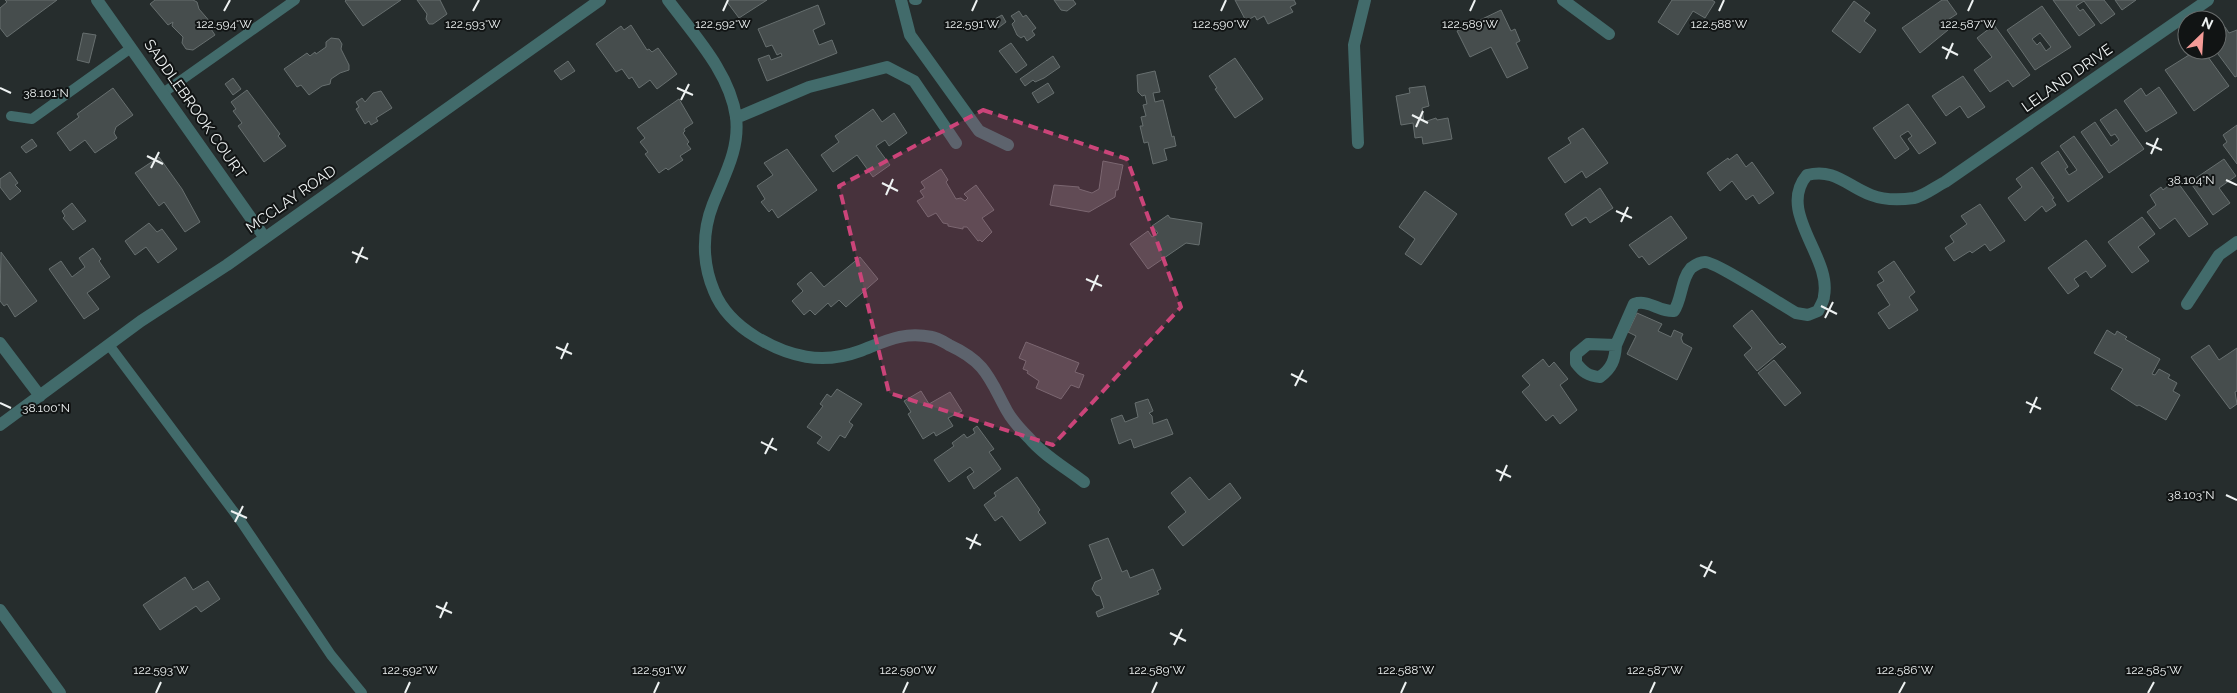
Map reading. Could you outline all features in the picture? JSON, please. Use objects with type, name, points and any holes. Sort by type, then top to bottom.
[{"type":"street","name":"SADDLEBROOK COURT","points":[[98,0],[265,238]]},
{"type":"street","points":[[668,0],[724,78],[736,118],[734,149],[727,173],[712,205],[704,237],[706,265],[714,293],[730,318],[776,349],[802,357],[834,357],[904,335],[933,337],[961,350],[983,367],[998,391],[1007,412],[1030,440],[1084,482]]},
{"type":"street","points":[[901,0],[910,35],[979,131],[1008,145]]},
{"type":"street","points":[[1358,143],[1354,45],[1365,0]]},
{"type":"street","points":[[1563,0],[1609,34]]},
{"type":"street","name":"LELAND DRIVE","points":[[1616,345],[1634,304],[1646,302],[1667,311],[1674,311],[1680,300],[1689,271],[1695,265],[1704,262],[1720,268],[1796,313],[1808,315],[1818,310],[1824,298],[1823,272],[1799,215],[1798,208],[1802,183],[1807,175],[1818,172],[1833,174],[1871,195],[1887,199],[1916,198],[1945,182],[2208,0]]},
{"type":"street","name":"MCCLAY ROAD","points":[[0,425],[141,321],[265,238],[594,2]]},
{"type":"street","points":[[736,118],[809,87],[887,67],[914,81],[956,143]]},
{"type":"street","points":[[2188,304],[2219,255],[2237,242]]},
{"type":"street","points":[[0,343],[40,396]]},
{"type":"street","points":[[0,610],[60,693]]},
{"type":"lane","points":[[163,93],[295,0]]},
{"type":"lane","points":[[10,116],[32,119],[131,48]]},
{"type":"lane","points":[[109,345],[240,520],[331,655],[362,693]]},
{"type":"highlighted area","points":[[983,110],[1127,159],[1181,307],[1053,445],[889,393],[839,186]]},
{"type":"building","points":[[5,0],[57,0],[7,37],[0,28],[0,8],[7,2]]},
{"type":"building","points":[[155,0],[193,0],[197,2],[199,9],[212,24],[211,29],[215,35],[193,50],[186,49],[182,43],[183,37],[172,26],[173,22],[168,25],[150,4]]},
{"type":"building","points":[[346,0],[401,0],[363,26]]},
{"type":"building","points":[[417,0],[440,0],[447,14],[433,24],[429,24],[426,19],[427,14]]},
{"type":"building","points":[[729,0],[767,0],[739,18],[727,2]]},
{"type":"building","points":[[1054,0],[1073,0],[1076,4],[1067,11],[1061,10]]},
{"type":"building","points":[[1235,0],[1294,0],[1296,4],[1290,7],[1293,12],[1268,24],[1264,16],[1257,20],[1255,16],[1246,21]]},
{"type":"building","points":[[1672,0],[1712,0],[1715,2],[1705,18],[1693,11],[1678,35],[1658,22]]},
{"type":"building","points":[[1942,0],[1947,0],[1957,14],[1943,23],[1948,30],[1920,53],[1902,28]]},
{"type":"building","points":[[2053,0],[2104,0],[2115,14],[2101,24],[2084,1],[2076,6],[2080,11],[2083,9],[2095,25],[2079,36]]},
{"type":"building","points":[[2115,0],[2136,0],[2122,10]]},
{"type":"building","points":[[1854,1],[1870,13],[1864,21],[1876,30],[1860,53],[1832,31]]},
{"type":"building","points":[[818,5],[825,24],[813,30],[819,45],[832,40],[837,53],[767,81],[758,59],[769,55],[771,60],[782,56],[781,53],[777,55],[772,45],[766,47],[758,29]]},
{"type":"building","points":[[2042,6],[2071,47],[2035,70],[2007,30]],"holes":[[[2040,33],[2051,47],[2046,51],[2040,42],[2037,45],[2032,39]]]},
{"type":"building","points":[[1501,10],[1511,31],[1515,29],[1520,41],[1516,43],[1528,68],[1507,78],[1491,47],[1470,57],[1457,31]]},
{"type":"building","points":[[1019,11],[1023,17],[1026,15],[1036,28],[1032,31],[1035,35],[1027,41],[1024,36],[1021,38],[1017,35],[1012,24],[1015,21],[1011,16]]},
{"type":"building","points":[[1002,15],[1006,22],[998,28],[993,20]]},
{"type":"building","points":[[631,25],[647,50],[649,49],[652,52],[658,48],[677,74],[657,89],[650,80],[639,88],[632,77],[629,79],[622,69],[616,72],[596,44],[621,26],[624,30]]},
{"type":"building","points":[[1994,25],[2030,75],[2013,87],[2008,80],[1990,92],[1974,70],[1992,57],[1977,38]]},
{"type":"building","points":[[2227,30],[2229,33],[2237,30],[2237,76],[2235,77],[2222,60],[2227,60]]},
{"type":"building","points":[[83,33],[96,35],[89,63],[77,60]]},
{"type":"building","points":[[331,38],[339,39],[342,44],[341,49],[349,65],[349,70],[340,73],[331,79],[330,84],[322,86],[309,95],[301,85],[297,87],[284,69],[307,53],[310,56],[315,52],[316,54],[326,47],[326,42]]},
{"type":"building","points":[[1011,43],[1027,65],[1016,73],[999,51]]},
{"type":"building","points":[[1053,56],[1060,67],[1044,78],[1035,82],[1033,80],[1025,86],[1020,79]]},
{"type":"building","points":[[1235,58],[1263,99],[1235,118],[1215,89],[1217,88],[1209,76]]},
{"type":"building","points":[[2181,60],[2210,60],[2229,86],[2194,111],[2165,70]]},
{"type":"building","points":[[568,61],[575,71],[561,80],[554,71]]},
{"type":"building","points":[[1155,71],[1160,92],[1153,93],[1155,102],[1163,100],[1176,146],[1164,149],[1167,160],[1153,164],[1148,142],[1144,143],[1140,126],[1143,126],[1141,117],[1146,116],[1143,105],[1147,104],[1145,95],[1142,96],[1138,92],[1137,75]]},
{"type":"building","points":[[1963,76],[1985,107],[1968,118],[1960,106],[1946,116],[1932,96]]},
{"type":"building","points":[[233,78],[241,89],[233,95],[225,84]]},
{"type":"building","points":[[1048,83],[1054,93],[1038,103],[1032,93]]},
{"type":"building","points":[[1425,86],[1429,106],[1422,108],[1424,122],[1436,118],[1437,120],[1448,118],[1452,139],[1423,144],[1422,137],[1415,138],[1413,123],[1401,125],[1396,96],[1410,93],[1409,88]]},
{"type":"building","points":[[2159,87],[2177,113],[2146,132],[2124,101],[2141,88],[2146,96]]},
{"type":"building","points":[[113,88],[133,115],[116,127],[114,133],[117,138],[95,153],[85,140],[70,151],[57,133],[79,117],[77,114]]},
{"type":"building","points":[[247,90],[280,134],[278,136],[286,146],[264,162],[238,126],[242,123],[233,111],[236,109],[231,102]]},
{"type":"building","points":[[381,91],[392,108],[376,118],[378,121],[371,125],[369,121],[365,124],[356,109],[359,107],[356,102],[362,98],[365,102],[373,93]]},
{"type":"building","points":[[679,99],[693,123],[684,129],[683,133],[691,149],[680,156],[683,160],[668,170],[666,168],[659,173],[645,154],[648,152],[640,142],[645,138],[637,128]]},
{"type":"building","points":[[1908,104],[1936,143],[1919,154],[1908,139],[1912,136],[1908,131],[1900,136],[1909,149],[1895,159],[1873,128]]},
{"type":"building","points":[[873,109],[882,122],[894,113],[907,133],[889,146],[885,140],[876,146],[890,165],[873,177],[857,155],[833,172],[821,155],[839,142],[835,136]]},
{"type":"building","points":[[2116,109],[2144,149],[2109,173],[2081,132],[2095,122],[2111,146],[2119,140],[2115,134],[2111,136],[2100,120]]},
{"type":"building","points":[[2237,125],[2237,164],[2223,145],[2227,142],[2223,135]]},
{"type":"building","points":[[1583,128],[1608,163],[1586,178],[1582,171],[1565,183],[1548,158],[1571,143],[1568,138]]},
{"type":"building","points":[[2074,136],[2103,177],[2068,202],[2041,163],[2058,151],[2068,167],[2065,169],[2069,175],[2077,170],[2060,146]]},
{"type":"building","points":[[32,139],[37,146],[26,153],[21,147]]},
{"type":"building","points":[[787,149],[817,190],[778,218],[772,209],[769,212],[761,202],[765,199],[757,186],[773,175],[764,163]]},
{"type":"building","points":[[1737,154],[1746,167],[1752,162],[1774,193],[1759,204],[1753,195],[1746,200],[1732,181],[1720,191],[1707,173]]},
{"type":"building","points":[[159,157],[182,189],[200,222],[185,232],[164,202],[159,206],[135,173]]},
{"type":"building","points":[[2224,159],[2236,176],[2219,188],[2230,203],[2213,215],[2190,182]]},
{"type":"building","points":[[1103,161],[1123,165],[1115,197],[1089,212],[1050,205],[1054,185],[1079,187],[1079,189],[1092,193],[1099,189]]},
{"type":"building","points":[[2032,167],[2054,198],[2052,199],[2056,205],[2046,212],[2042,206],[2025,221],[2008,198],[2022,187],[2016,179]]},
{"type":"building","points":[[941,169],[956,199],[961,198],[965,201],[968,198],[964,194],[976,185],[994,210],[982,218],[992,232],[982,242],[978,241],[967,227],[963,227],[963,229],[948,226],[948,224],[943,223],[936,213],[928,217],[917,201],[924,197],[920,191],[925,188],[921,182]]},
{"type":"building","points":[[10,172],[18,183],[15,185],[21,191],[10,200],[0,187],[0,179]]},
{"type":"building","points":[[2176,180],[2208,224],[2189,237],[2175,218],[2160,229],[2147,212],[2156,205],[2150,195],[2161,187],[2163,190]]},
{"type":"building","points":[[1600,188],[1613,208],[1590,223],[1586,217],[1572,226],[1565,214]]},
{"type":"building","points":[[1425,191],[1457,214],[1421,265],[1405,254],[1415,239],[1399,227]]},
{"type":"building","points":[[72,203],[86,221],[73,230],[63,218],[65,216],[62,211]]},
{"type":"building","points":[[1980,204],[2005,241],[1990,251],[1985,244],[1972,253],[1970,251],[1954,261],[1945,248],[1954,242],[1950,236],[1967,224],[1961,216]]},
{"type":"building","points":[[1168,215],[1170,218],[1202,223],[1199,245],[1186,243],[1148,269],[1130,244],[1148,231],[1152,237],[1158,233],[1152,226]]},
{"type":"building","points":[[1671,216],[1687,238],[1649,265],[1642,256],[1639,258],[1629,245]]},
{"type":"building","points":[[2142,217],[2155,234],[2138,247],[2149,261],[2132,273],[2108,242]]},
{"type":"building","points":[[149,223],[157,232],[162,229],[177,249],[158,263],[146,247],[135,255],[125,241]]},
{"type":"building","points":[[2086,240],[2106,266],[2091,278],[2086,271],[2074,279],[2079,286],[2068,294],[2048,268]]},
{"type":"building","points":[[93,248],[110,277],[87,293],[99,309],[84,319],[49,269],[61,261],[72,277],[85,267],[79,258]]},
{"type":"building","points":[[1,252],[37,301],[15,317],[7,304],[4,306],[0,301]]},
{"type":"building","points":[[860,257],[878,279],[846,307],[839,300],[831,307],[828,303],[815,315],[810,310],[804,315],[792,301],[803,291],[797,284],[811,272],[824,287]]},
{"type":"building","points":[[1894,261],[1915,292],[1909,297],[1918,310],[1889,329],[1878,313],[1890,305],[1877,285],[1884,281],[1878,272]]},
{"type":"building","points":[[1752,310],[1780,345],[1782,343],[1786,347],[1757,371],[1744,355],[1752,348],[1733,326]]},
{"type":"building","points":[[1637,313],[1662,324],[1658,331],[1671,337],[1674,330],[1683,334],[1681,338],[1683,343],[1692,348],[1677,380],[1627,354],[1636,336],[1628,332]]},
{"type":"building","points":[[2107,330],[2115,335],[2117,331],[2127,337],[2125,339],[2160,359],[2152,374],[2155,375],[2159,369],[2170,375],[2168,378],[2177,383],[2173,391],[2180,395],[2166,420],[2139,405],[2137,406],[2111,389],[2123,369],[2094,353]]},
{"type":"building","points":[[1026,342],[1079,363],[1075,372],[1084,375],[1079,388],[1071,385],[1061,399],[1036,388],[1039,381],[1023,369],[1026,361],[1019,358]]},
{"type":"building","points":[[2209,345],[2219,360],[2237,348],[2237,391],[2235,392],[2237,404],[2230,409],[2191,357]]},
{"type":"building","points":[[1543,359],[1549,367],[1554,362],[1568,379],[1560,385],[1577,410],[1560,424],[1553,415],[1546,421],[1522,392],[1530,385],[1522,376]]},
{"type":"building","points":[[1774,360],[1801,393],[1785,406],[1758,373]]},
{"type":"building","points":[[837,389],[862,404],[849,422],[853,425],[845,438],[840,435],[829,451],[817,443],[822,437],[807,427],[823,406],[820,404],[827,394],[831,397]]},
{"type":"building","points":[[921,391],[929,404],[950,392],[962,411],[948,418],[953,426],[936,436],[934,432],[923,439],[908,414],[911,412],[904,401]]},
{"type":"building","points":[[1148,399],[1153,411],[1149,413],[1152,416],[1153,424],[1167,419],[1173,434],[1134,448],[1131,439],[1119,444],[1111,419],[1122,415],[1125,422],[1138,417],[1135,403]]},
{"type":"building","points":[[977,426],[994,449],[989,452],[1001,469],[974,489],[967,477],[974,472],[970,467],[949,482],[934,460],[954,446],[952,443],[964,434],[967,438],[975,433],[973,429]]},
{"type":"building","points":[[1017,477],[1040,510],[1038,512],[1046,523],[1020,541],[1002,516],[995,521],[984,505],[996,496],[994,493]]},
{"type":"building","points":[[1190,477],[1209,500],[1230,483],[1241,498],[1183,546],[1168,527],[1186,512],[1171,493]]},
{"type":"building","points":[[1108,538],[1122,572],[1127,570],[1130,578],[1153,569],[1161,589],[1157,591],[1159,594],[1098,617],[1096,612],[1104,608],[1100,596],[1096,595],[1092,589],[1095,582],[1102,579],[1089,545]]},
{"type":"building","points":[[185,577],[193,590],[208,581],[220,599],[201,612],[196,606],[160,630],[143,605]]}]
